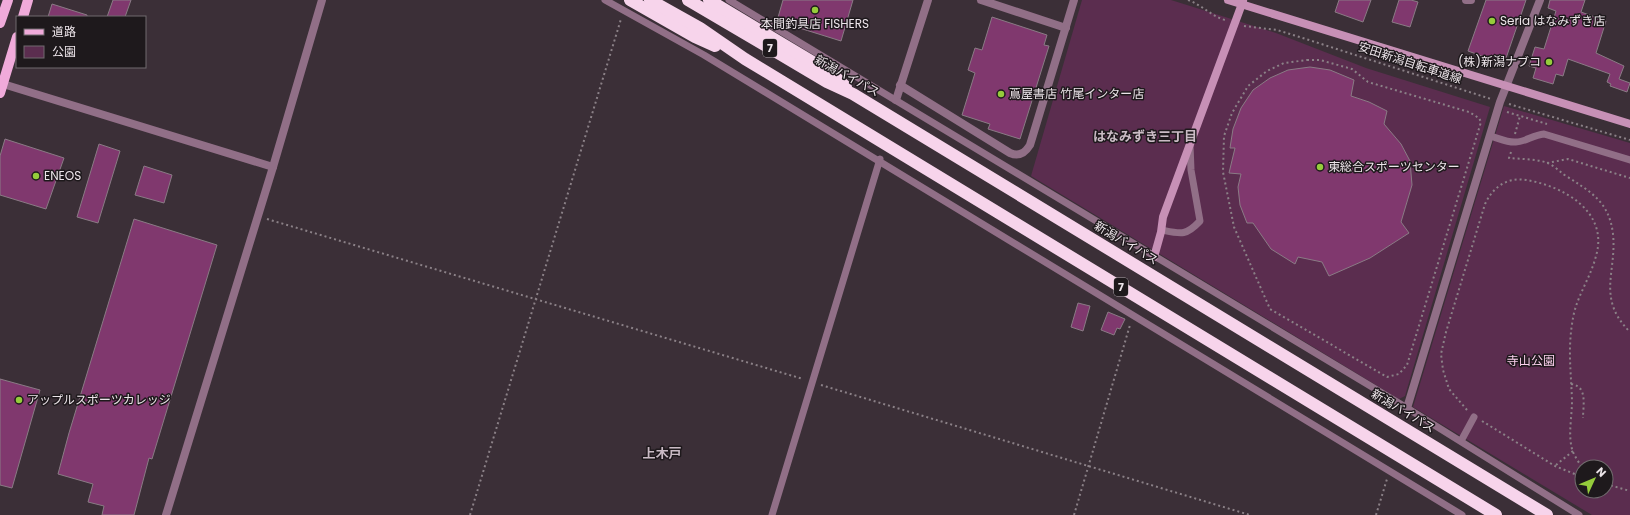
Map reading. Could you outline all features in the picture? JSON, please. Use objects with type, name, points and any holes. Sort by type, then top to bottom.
[{"type":"highway","name":"7","points":[[650,0],[700,28],[745,59],[1496,515]]},
{"type":"highway","name":"新潟バイパス","points":[[688,0],[827,82],[854,94],[1547,515]]},
{"type":"highway","points":[[709,0],[831,73],[854,94]]},
{"type":"highway","points":[[627,5],[745,59]]},
{"type":"main road","points":[[0,23],[8,0]]},
{"type":"main road","points":[[23,16],[28,0]]},
{"type":"main road","points":[[1,87],[16,40]]},
{"type":"street","points":[[166,515],[273,167],[322,0]]},
{"type":"street","points":[[895,103],[928,0]]},
{"type":"street","points":[[981,0],[1066,28]]},
{"type":"street","points":[[900,85],[1010,153],[1016,156],[1022,154],[1030,145],[1074,0]]},
{"type":"street","points":[[1228,0],[1242,2],[1630,124]]},
{"type":"street","points":[[1466,0],[1471,0]]},
{"type":"street","points":[[1407,408],[1500,102],[1540,0]]},
{"type":"street","points":[[1154,257],[1162,230],[1163,218],[1236,24],[1242,2]]},
{"type":"street","points":[[1,87],[273,167]]},
{"type":"lane","points":[[605,0],[627,5],[704,55],[880,160],[1134,317],[1462,515]]},
{"type":"lane","points":[[729,0],[895,103],[1407,408],[1580,515]]},
{"type":"lane","points":[[1490,136],[1513,142],[1525,140],[1534,135],[1544,134],[1630,160]]},
{"type":"lane","points":[[1162,230],[1185,234],[1191,231],[1200,221],[1191,170],[1190,145]]},
{"type":"lane","points":[[772,515],[811,382],[880,160]]},
{"type":"lane","points":[[1460,441],[1474,417]]},
{"type":"path","name":"安田新潟自転車道線","points":[[1188,0],[1197,3],[1217,18],[1255,28],[1277,30],[1500,102],[1630,140]]},
{"type":"path","points":[[470,515],[627,5]]},
{"type":"path","points":[[1307,60],[1335,64],[1352,69],[1368,82],[1469,112],[1479,118],[1481,122],[1407,365],[1399,374],[1387,377],[1270,309],[1260,284],[1234,228],[1223,172],[1224,136],[1232,113],[1248,86],[1267,71],[1284,63],[1307,60]]},
{"type":"path","points":[[1520,116],[1509,158],[1547,162],[1568,159],[1630,178]]},
{"type":"path","points":[[1547,162],[1589,190],[1598,198],[1608,216],[1613,234],[1610,288],[1613,308],[1621,323],[1630,332]]},
{"type":"path","points":[[1574,474],[1555,466],[1474,417],[1459,403],[1449,389],[1442,370],[1441,354],[1446,332],[1485,204],[1493,191],[1504,182],[1516,179],[1527,180],[1565,192],[1586,208],[1593,219],[1597,230],[1597,255],[1581,289],[1570,336],[1569,356],[1571,384],[1571,433],[1573,450],[1578,459]]},
{"type":"path","points":[[258,216],[1250,515]]},
{"type":"path","points":[[1074,515],[1131,322],[1134,317]]},
{"type":"path","points":[[1571,384],[1580,387],[1584,394],[1583,418]]},
{"type":"path","points":[[1555,466],[1573,450]]},
{"type":"path","points":[[1376,515],[1390,471]]},
{"type":"path","points":[[1614,486],[1630,491]]},
{"type":"green space","points":[[1082,0],[1171,0],[1276,33],[1366,68],[1490,107],[1405,396],[1399,399],[1031,176]]},
{"type":"green space","name":"寺山公園","points":[[1504,106],[1630,143],[1630,515],[1592,515],[1413,407]]},
{"type":"building","points":[[113,0],[131,0],[125,16],[107,16]]},
{"type":"building","name":"本間釣具店 FISHERS","points":[[783,0],[853,0],[841,41],[777,21]]},
{"type":"building","points":[[1339,0],[1371,0],[1363,22],[1335,12]]},
{"type":"building","points":[[1399,0],[1411,0],[1418,2],[1410,27],[1392,22]]},
{"type":"building","points":[[1486,0],[1526,0],[1504,64],[1468,51]]},
{"type":"building","points":[[1550,0],[1585,0],[1581,12],[1606,21],[1596,53],[1624,66],[1619,79],[1630,83],[1627,92],[1610,86],[1611,84],[1607,82],[1610,74],[1568,59],[1563,76],[1556,74],[1553,84],[1533,78],[1536,68],[1529,66],[1535,47],[1544,49],[1556,11],[1548,8]]},
{"type":"building","points":[[52,4],[87,15],[87,16],[48,16]]},
{"type":"building","name":"蔦屋書店 竹尾インター店","points":[[992,17],[1047,35],[1044,45],[1049,46],[1020,139],[988,129],[990,124],[962,115],[975,73],[968,70],[975,48],[982,50]]},
{"type":"building","name":"東総合スポーツセンター","points":[[1310,67],[1330,70],[1354,80],[1351,96],[1369,102],[1387,111],[1384,124],[1401,144],[1410,161],[1412,185],[1401,222],[1409,233],[1370,258],[1329,276],[1322,262],[1298,257],[1295,264],[1271,249],[1253,223],[1247,223],[1240,205],[1238,187],[1241,174],[1229,173],[1235,148],[1230,148],[1233,129],[1241,108],[1253,90],[1270,78],[1288,70]]},
{"type":"building","points":[[5,139],[64,158],[46,209],[0,195],[0,156]]},
{"type":"building","points":[[99,144],[120,151],[98,223],[77,217]]},
{"type":"building","points":[[144,166],[172,175],[164,203],[135,195]]},
{"type":"building","points":[[134,219],[217,245],[152,459],[149,458],[134,515],[102,515],[104,506],[88,502],[93,484],[58,474]]},
{"type":"building","points":[[1078,303],[1090,306],[1083,331],[1071,327]]},
{"type":"building","points":[[1108,312],[1125,319],[1120,329],[1117,328],[1114,335],[1101,330]]},
{"type":"building","points":[[0,379],[40,390],[12,488],[0,485]]},
{"type":"place","name":"本間釣具店 FISHERS","points":[[815,10]]},
{"type":"place","name":"Seria はなみずき店","points":[[1492,21]]},
{"type":"place","name":"(株)新潟ナブコ","points":[[1549,62]]},
{"type":"place","name":"蔦屋書店 竹尾インター店","points":[[1001,94]]},
{"type":"place","name":"東総合スポーツセンター","points":[[1320,167]]},
{"type":"place","name":"ENEOS","points":[[36,176]]},
{"type":"place","name":"アップルスポーツカレッジ","points":[[19,400]]},
{"type":"district","name":"はなみずき三丁目","points":[[1145,136]]},
{"type":"district","name":"上木戸","points":[[662,453]]}]
